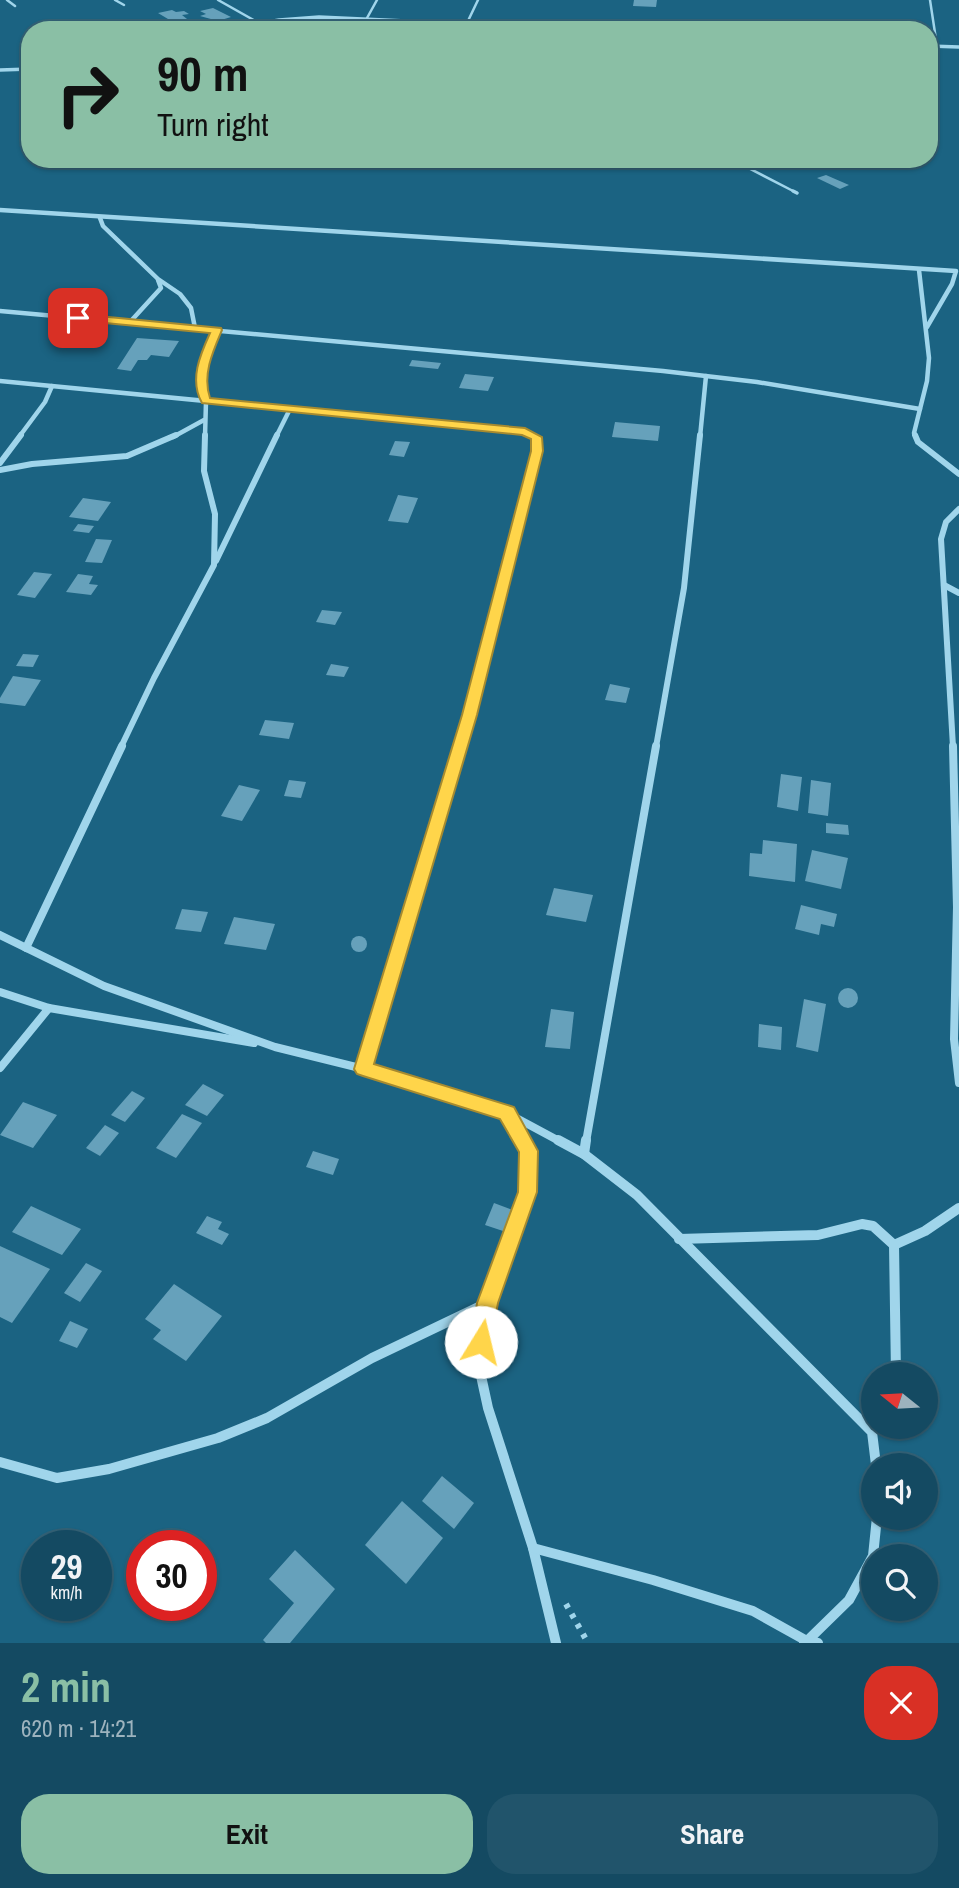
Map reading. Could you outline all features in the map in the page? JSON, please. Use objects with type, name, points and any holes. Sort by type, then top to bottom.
[{"type":"street","points":[[280,21],[319,17],[427,21]]},
{"type":"street","points":[[938,46],[959,47]]},
{"type":"street","points":[[0,70],[21,69]]},
{"type":"street","points":[[0,210],[956,271],[952,284],[927,327]]},
{"type":"street","points":[[100,218],[103,226],[158,279],[180,294],[191,308],[195,328]]},
{"type":"street","points":[[919,270],[927,327],[927,381],[914,433],[918,442],[959,474]]},
{"type":"street","points":[[130,322],[151,302],[160,288],[158,279]]},
{"type":"street","points":[[0,311],[706,376],[920,409]]},
{"type":"street","points":[[214,565],[215,514],[204,471],[206,401],[200,385],[207,351],[217,330]]},
{"type":"street","points":[[584,1154],[684,588],[706,376]]},
{"type":"street","points":[[0,380],[525,432],[536,437],[537,451],[469,715],[363,1069]]},
{"type":"street","points":[[0,463],[45,402],[52,386]]},
{"type":"street","points":[[26,948],[154,678],[214,565],[289,409]]},
{"type":"street","points":[[0,470],[32,464],[127,456],[165,441],[204,420]]},
{"type":"street","points":[[959,509],[941,528],[957,821],[958,908],[953,1045],[959,1083]]},
{"type":"street","points":[[944,585],[959,593]]},
{"type":"street","points":[[0,935],[104,986],[275,1047]]},
{"type":"street","points":[[0,992],[49,1008],[275,1047],[363,1069],[507,1113],[584,1154],[637,1195],[861,1416]]},
{"type":"street","points":[[0,1068],[49,1008]]},
{"type":"street","points":[[507,1113],[528,1151],[527,1192],[487,1303],[478,1362],[488,1408],[533,1548],[556,1643]]},
{"type":"street","points":[[894,1245],[925,1231],[959,1208]]},
{"type":"street","points":[[680,1240],[817,1236],[862,1224],[873,1226],[894,1245],[896,1362]]},
{"type":"street","points":[[0,1462],[57,1478],[108,1469],[218,1438],[268,1418],[372,1358],[487,1303]]},
{"type":"street","points":[[533,1548],[653,1580],[753,1611],[810,1642],[849,1600],[873,1556],[876,1530]]},
{"type":"lane","points":[[7,0],[15,6]]},
{"type":"lane","points":[[115,0],[124,5]]},
{"type":"lane","points":[[218,0],[256,21]]},
{"type":"lane","points":[[367,18],[377,0]]},
{"type":"lane","points":[[468,21],[478,0]]},
{"type":"lane","points":[[930,0],[933,21]]},
{"type":"lane","points":[[748,168],[797,193]]},
{"type":"building","points":[[634,0],[657,0],[656,7],[633,6]]},
{"type":"building","points":[[213,8],[231,17],[218,21],[200,16],[206,14],[200,11]]},
{"type":"building","points":[[172,10],[189,14],[182,15],[187,19],[171,21],[158,13]]},
{"type":"building","points":[[826,175],[849,185],[840,189],[817,178]]},
{"type":"building","points":[[76,327],[91,328],[87,335],[72,334]]},
{"type":"building","points":[[137,338],[179,341],[169,357],[151,355],[147,360],[138,360],[131,371],[117,369]]},
{"type":"building","points":[[412,360],[441,363],[438,369],[409,366]]},
{"type":"building","points":[[465,374],[494,377],[488,391],[459,388]]},
{"type":"building","points":[[615,422],[660,426],[658,441],[612,437]]},
{"type":"building","points":[[395,441],[410,442],[404,457],[389,455]]},
{"type":"building","points":[[398,495],[418,498],[408,523],[388,521]]},
{"type":"building","points":[[83,498],[111,502],[98,521],[69,517]]},
{"type":"building","points":[[78,524],[94,526],[89,533],[73,531]]},
{"type":"building","points":[[96,539],[112,540],[102,563],[85,562]]},
{"type":"building","points":[[34,572],[52,574],[35,598],[17,595]]},
{"type":"building","points":[[78,574],[93,576],[89,584],[98,585],[91,595],[66,592]]},
{"type":"building","points":[[322,610],[342,612],[335,625],[316,622]]},
{"type":"building","points":[[23,654],[39,655],[33,667],[16,666]]},
{"type":"building","points":[[331,664],[349,667],[344,677],[326,675]]},
{"type":"building","points":[[13,676],[41,680],[25,706],[0,703],[0,698]]},
{"type":"building","points":[[610,684],[630,688],[626,703],[605,700]]},
{"type":"building","points":[[265,720],[294,723],[289,739],[259,735]]},
{"type":"building","points":[[781,774],[802,777],[798,811],[777,807]]},
{"type":"building","points":[[289,780],[306,782],[301,798],[284,796]]},
{"type":"building","points":[[811,780],[831,783],[828,816],[808,813]]},
{"type":"building","points":[[239,785],[260,790],[242,821],[221,816]]},
{"type":"building","points":[[826,823],[848,825],[849,835],[826,833]]},
{"type":"building","points":[[763,840],[797,844],[795,882],[749,876],[750,853],[762,854]]},
{"type":"building","points":[[812,850],[848,858],[841,889],[805,881]]},
{"type":"building","points":[[554,888],[593,895],[586,922],[546,915]]},
{"type":"building","points":[[801,905],[837,914],[834,927],[821,924],[819,935],[795,929]]},
{"type":"building","points":[[182,909],[208,912],[201,932],[175,929]]},
{"type":"building","points":[[234,917],[275,924],[266,950],[224,944]]},
{"type":"building","points":[[359,936],[367,944],[359,952],[351,944]]},
{"type":"building","points":[[848,988],[855,991],[858,998],[855,1005],[848,1008],[841,1005],[838,998],[841,991]]},
{"type":"building","points":[[804,999],[826,1004],[818,1052],[796,1047]]},
{"type":"building","points":[[551,1009],[574,1012],[570,1049],[545,1047]]},
{"type":"building","points":[[759,1024],[782,1027],[781,1050],[758,1047]]},
{"type":"building","points":[[203,1084],[224,1095],[207,1116],[185,1105]]},
{"type":"building","points":[[132,1091],[145,1098],[125,1122],[111,1115]]},
{"type":"building","points":[[23,1102],[57,1115],[33,1148],[0,1135]]},
{"type":"building","points":[[182,1114],[202,1123],[176,1158],[156,1148]]},
{"type":"building","points":[[105,1125],[119,1133],[100,1156],[86,1148]]},
{"type":"building","points":[[313,1151],[339,1159],[333,1175],[306,1167]]},
{"type":"building","points":[[494,1203],[515,1211],[506,1232],[485,1225]]},
{"type":"building","points":[[31,1206],[81,1229],[62,1255],[12,1232]]},
{"type":"building","points":[[207,1216],[222,1222],[218,1229],[229,1234],[222,1245],[196,1233]]},
{"type":"building","points":[[0,1246],[50,1269],[12,1323],[0,1317]]},
{"type":"building","points":[[86,1263],[102,1271],[80,1302],[64,1293]]},
{"type":"building","points":[[174,1284],[222,1316],[186,1361],[153,1339],[161,1330],[145,1319]]},
{"type":"building","points":[[70,1321],[88,1329],[77,1348],[59,1341]]},
{"type":"building","points":[[442,1476],[474,1503],[454,1529],[422,1501]]},
{"type":"building","points":[[402,1501],[443,1538],[406,1584],[365,1545]]},
{"type":"building","points":[[295,1550],[335,1589],[290,1643],[266,1643],[263,1640],[294,1603],[269,1579]]},
{"type":"route","points":[[78,318],[217,330],[207,351],[200,385],[206,401],[525,432],[536,437],[537,451],[469,715],[363,1069],[507,1113],[528,1151],[527,1192],[487,1303],[481,1342]]}]
